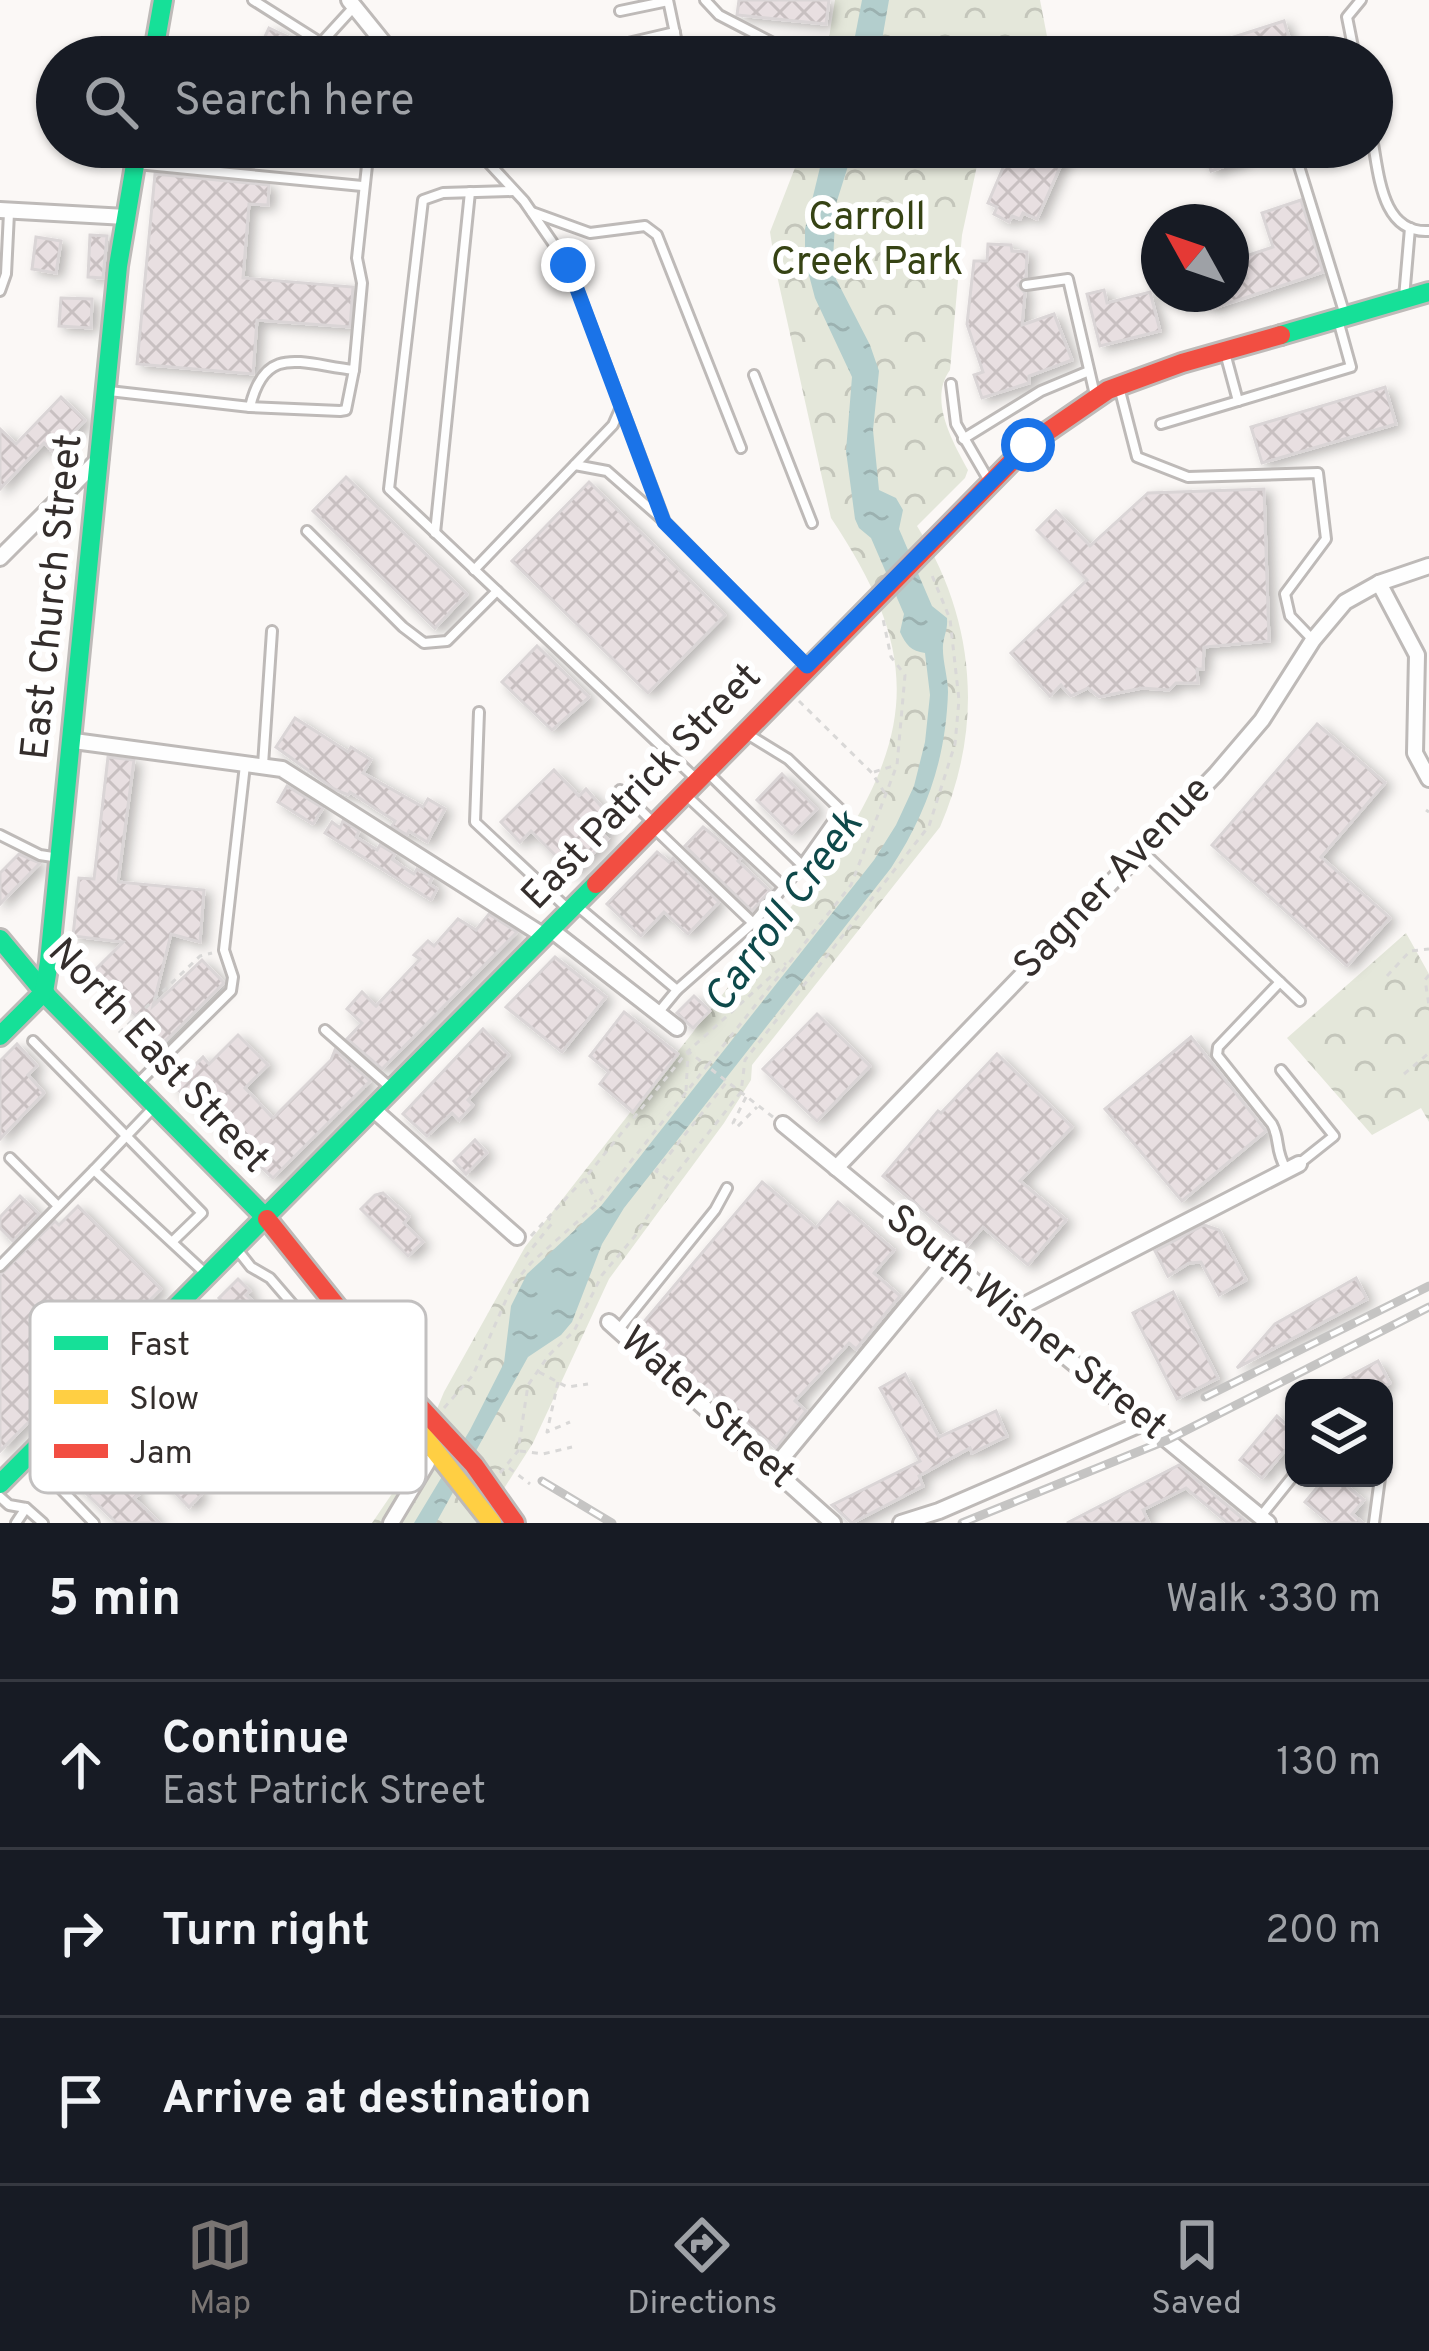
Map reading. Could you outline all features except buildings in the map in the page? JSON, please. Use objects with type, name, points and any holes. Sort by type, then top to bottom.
[{"type":"main road","points":[[157,36],[163,0]]},
{"type":"main road","name":"East Church Street","points":[[44,992],[135,168]]},
{"type":"main road","name":"East Patrick Street","points":[[181,1301],[888,584],[922,564],[989,480],[1060,420],[1119,386],[1429,292]]},
{"type":"main road","name":"North East Street","points":[[0,939],[44,992],[267,1219],[332,1301]]},
{"type":"main road","points":[[0,1036],[44,992]]},
{"type":"main road","points":[[426,1413],[474,1465],[515,1523]]},
{"type":"main road","points":[[426,1446],[435,1464],[492,1523]]},
{"type":"main road","name":"East Patrick Street","points":[[0,1484],[28,1455]]},
{"type":"street","points":[[351,3],[378,36]]},
{"type":"street","points":[[4,212],[126,217]]},
{"type":"street","points":[[0,558],[101,457]]},
{"type":"street","name":"Sagner Avenue","points":[[836,1168],[1241,746],[1313,640],[1346,602],[1379,583],[1429,566]]},
{"type":"street","points":[[1379,583],[1423,655],[1414,753],[1429,779]]},
{"type":"street","points":[[74,741],[282,770],[547,933],[677,1028]]},
{"type":"street","points":[[374,1110],[522,1240]]},
{"type":"street","name":"South Wisner Street","points":[[783,1124],[1265,1520]]},
{"type":"street","points":[[1011,1312],[1293,1167]]},
{"type":"street","points":[[773,1469],[946,1259]]},
{"type":"street","name":"Water Street","points":[[613,1326],[833,1523]]},
{"type":"street","points":[[901,1523],[1145,1422]]},
{"type":"street","points":[[426,1476],[435,1464]]},
{"type":"street","points":[[392,1523],[414,1493]]},
{"type":"lane","points":[[253,0],[310,36]]},
{"type":"lane","points":[[705,0],[719,15],[760,36]]},
{"type":"lane","points":[[1351,36],[1347,17],[1361,0]]},
{"type":"lane","points":[[620,11],[668,1],[676,36]]},
{"type":"lane","points":[[326,36],[351,3]]},
{"type":"lane","points":[[658,36],[675,32]]},
{"type":"lane","points":[[224,168],[362,187]]},
{"type":"lane","points":[[107,391],[250,406],[346,410],[362,283],[357,258],[365,168]]},
{"type":"lane","points":[[493,168],[531,211],[568,265],[664,522]]},
{"type":"lane","points":[[1161,424],[1351,367],[1342,318],[1299,168]]},
{"type":"lane","points":[[1378,168],[1396,221],[1429,231]]},
{"type":"lane","points":[[514,191],[443,193],[424,200],[388,489],[695,781],[802,865]]},
{"type":"lane","points":[[435,533],[470,192]]},
{"type":"lane","points":[[531,211],[590,233],[645,226],[657,235],[741,448]]},
{"type":"lane","points":[[0,291],[6,274],[4,212]]},
{"type":"lane","points":[[1404,300],[1410,228]]},
{"type":"lane","points":[[1026,286],[1068,279],[1096,397]]},
{"type":"lane","points":[[1224,351],[1238,401]]},
{"type":"lane","points":[[250,406],[256,381],[270,366],[291,362],[354,370]]},
{"type":"lane","points":[[963,439],[1042,391],[1088,371]]},
{"type":"lane","points":[[754,375],[812,523]]},
{"type":"lane","points":[[951,384],[952,410],[963,439],[989,480]]},
{"type":"lane","points":[[1119,386],[1137,457],[1188,477],[1318,472],[1326,538],[1285,594],[1290,616],[1313,640]]},
{"type":"lane","points":[[474,570],[613,425],[622,406]]},
{"type":"lane","points":[[575,465],[608,471],[807,666]]},
{"type":"lane","points":[[307,530],[424,643],[447,641],[497,592]]},
{"type":"lane","points":[[263,765],[272,631]]},
{"type":"lane","points":[[479,712],[475,823],[677,990]]},
{"type":"lane","points":[[658,1013],[752,923],[841,810],[788,759],[744,732]]},
{"type":"lane","points":[[135,1086],[232,992],[233,977],[224,950],[245,762]]},
{"type":"lane","points":[[695,781],[784,887]]},
{"type":"lane","points":[[620,790],[752,923]]},
{"type":"lane","points":[[0,836],[40,855],[61,859]]},
{"type":"lane","points":[[1142,851],[1300,1001]]},
{"type":"lane","points":[[1280,982],[1218,1047],[1217,1054],[1273,1124],[1276,1151],[1293,1167],[1334,1136],[1281,1070]]},
{"type":"lane","points":[[325,1030],[393,1090]]},
{"type":"lane","points":[[33,1040],[202,1213],[173,1241]]},
{"type":"lane","points":[[0,1267],[155,1106]]},
{"type":"lane","points":[[10,1158],[58,1206]]},
{"type":"lane","points":[[94,1171],[207,1275]]},
{"type":"lane","points":[[613,1326],[715,1210],[727,1188]]},
{"type":"lane","points":[[235,1247],[290,1301]]},
{"type":"lane","points":[[1265,1520],[1286,1487]]},
{"type":"lane","points":[[1374,1523],[1379,1487]]},
{"type":"lane","points":[[65,1493],[94,1523]]},
{"type":"lane","points":[[0,1497],[9,1505],[26,1508],[43,1523]]},
{"type":"lane","points":[[16,1523],[26,1508]]},
{"type":"path","points":[[688,1051],[727,1082],[743,1094],[758,1106],[737,1126],[733,1123],[743,1094],[745,1060],[924,837],[955,744],[959,672],[950,619],[922,564]]},
{"type":"path","points":[[442,1409],[473,1375],[513,1284],[597,1204],[851,885],[897,765],[905,675],[886,645],[883,613]]},
{"type":"path","points":[[798,699],[872,772],[887,798]]},
{"type":"path","points":[[872,772],[897,765]]},
{"type":"path","points":[[1387,976],[1410,951],[1429,949]]},
{"type":"path","points":[[119,1033],[200,956],[224,950]]},
{"type":"path","points":[[531,1263],[522,1240],[585,1178],[688,1051],[792,958]]},
{"type":"path","points":[[1429,976],[1424,994],[1429,1005]]},
{"type":"path","points":[[686,1092],[688,1051]]},
{"type":"path","points":[[1404,1074],[1429,1054]]},
{"type":"path","points":[[670,1181],[656,1171],[727,1082]]},
{"type":"path","points":[[494,1478],[518,1451],[523,1403],[537,1371],[574,1331],[602,1275],[635,1236],[670,1181],[743,1094]]},
{"type":"path","points":[[585,1178],[597,1204]]},
{"type":"path","points":[[525,1257],[553,1222],[548,1218]]},
{"type":"path","points":[[537,1371],[567,1387],[588,1384]]},
{"type":"path","points":[[558,1382],[547,1432],[570,1422]]},
{"type":"path","points":[[518,1451],[543,1454],[572,1447]]},
{"type":"path","points":[[507,1467],[530,1484]]},
{"type":"green space","points":[[835,0],[1040,0],[1047,36],[829,36]]},
{"type":"green space","name":"Carroll Creek Park","points":[[795,168],[976,168],[962,235],[950,370],[941,394],[945,421],[968,470],[917,526],[952,598],[962,636],[968,712],[954,789],[940,827],[752,1065],[751,1080],[724,1123],[609,1279],[533,1443],[482,1523],[372,1523],[392,1493],[426,1493],[426,1435],[444,1392],[525,1247],[844,839],[886,754],[895,715],[890,639],[877,601],[831,518],[770,232]]},
{"type":"green space","points":[[1406,933],[1429,974],[1429,1122],[1421,1108],[1372,1135],[1287,1038]]},
{"type":"water","points":[[862,0],[889,0],[883,36],[855,36]]},
{"type":"water","points":[[820,168],[847,168],[836,204],[833,260],[836,279],[879,371],[873,430],[879,490],[896,498],[903,510],[899,529],[932,606],[947,618],[943,651],[946,716],[932,784],[891,868],[624,1208],[602,1244],[572,1322],[528,1357],[436,1523],[414,1523],[504,1363],[511,1306],[527,1274],[601,1206],[874,860],[914,786],[930,695],[925,653],[902,637],[904,614],[871,538],[855,519],[846,451],[852,377],[815,298],[805,260],[805,229]]},
{"type":"railway","points":[[1205,1397],[1429,1286]]},
{"type":"railway","points":[[962,1523],[1167,1440],[1429,1307]]},
{"type":"railway","points":[[542,1481],[612,1523]]},
{"type":"traffic: fast","points":[[157,36],[163,0]]},
{"type":"traffic: fast","points":[[0,1036],[44,992],[49,962],[118,266],[134,168]]},
{"type":"traffic: fast","points":[[1281,335],[1429,292]]},
{"type":"traffic: fast","points":[[182,1301],[596,884]]},
{"type":"traffic: fast","points":[[0,939],[49,998],[267,1219]]},
{"type":"traffic: fast","points":[[0,1484],[30,1454]]},
{"type":"traffic: slow","points":[[426,1439],[492,1523]]},
{"type":"traffic: jam","points":[[596,884],[1028,445],[1108,390],[1281,335]]},
{"type":"traffic: jam","points":[[267,1219],[332,1301]]},
{"type":"traffic: jam","points":[[426,1413],[474,1465],[515,1523]]},
{"type":"route","points":[[568,265],[664,522],[807,666],[1028,445]]},
{"type":"water label","name":"Carroll Creek","points":[[785,913]]}]
